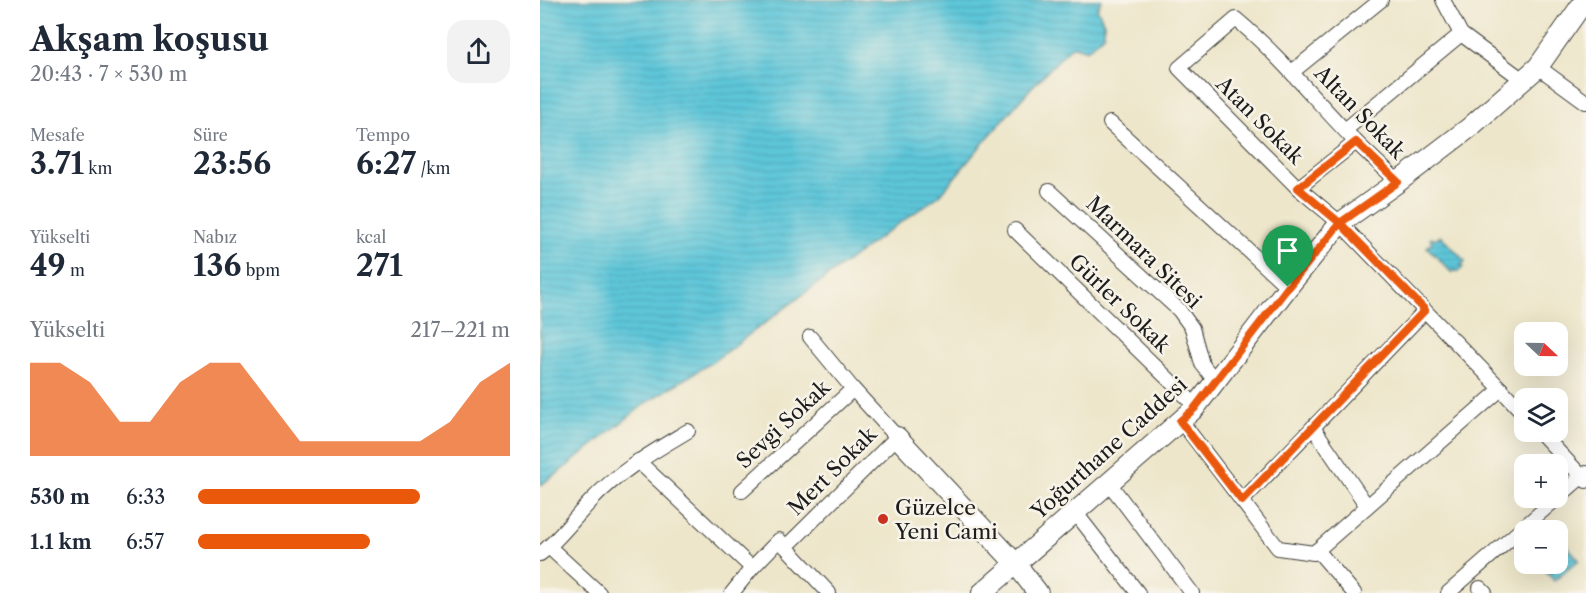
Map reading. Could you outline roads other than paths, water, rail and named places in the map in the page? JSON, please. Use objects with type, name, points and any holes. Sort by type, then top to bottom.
[{"type":"main road","name":"Yoğurthane Caddesi","points":[[982,593],[1190,412],[1340,223],[1469,128],[1530,74],[1585,0]]},
{"type":"main road","points":[[897,437],[1016,564],[1038,593]]},
{"type":"street","points":[[1292,72],[1381,0]]},
{"type":"street","points":[[1443,0],[1461,34],[1530,74],[1586,102]]},
{"type":"street","name":"Altan Sokak","points":[[1179,68],[1236,19],[1292,72],[1356,142],[1398,182]]},
{"type":"street","points":[[1345,130],[1461,34]]},
{"type":"street","name":"Atan Sokak","points":[[1179,68],[1298,188],[1340,223],[1514,403]]},
{"type":"street","points":[[1110,123],[1288,287]]},
{"type":"street","points":[[1298,188],[1356,142]]},
{"type":"street","name":"Marmara Sitesi","points":[[1049,191],[1179,310],[1192,328],[1202,364],[1215,381]]},
{"type":"street","name":"Gürler Sokak","points":[[1015,230],[1190,412],[1242,501],[1278,549],[1314,553],[1317,550]]},
{"type":"street","points":[[1242,501],[1425,310]]},
{"type":"street","name":"Mert Sokak","points":[[732,593],[779,540],[786,547],[897,437],[810,337]]},
{"type":"street","name":"Sevgi Sokak","points":[[742,491],[853,388]]},
{"type":"street","points":[[1354,593],[1317,550],[1501,389]]},
{"type":"street","points":[[1313,428],[1367,506]]},
{"type":"street","points":[[599,593],[544,551],[591,500],[618,476],[638,461],[688,431]]},
{"type":"street","points":[[1448,593],[1584,477],[1550,442]]},
{"type":"street","points":[[638,461],[752,568]]},
{"type":"street","points":[[1109,483],[1192,593]]},
{"type":"street","points":[[1076,512],[1138,593]]},
{"type":"street","points":[[786,547],[828,593]]},
{"type":"water","points":[[540,0],[1102,0],[1097,8],[1104,23],[1104,35],[1087,50],[1072,46],[1030,89],[940,195],[711,363],[646,403],[540,485]]},
{"type":"water","points":[[1441,236],[1465,261],[1458,272],[1455,270],[1452,273],[1427,247],[1432,243],[1430,239],[1432,237],[1434,239]]},
{"type":"water","points":[[1568,547],[1579,560],[1568,569]]},
{"type":"water","points":[[1549,574],[1562,574],[1554,581]]},
{"type":"place","name":"Güzelce Yeni Cami","points":[[883,519]]}]
